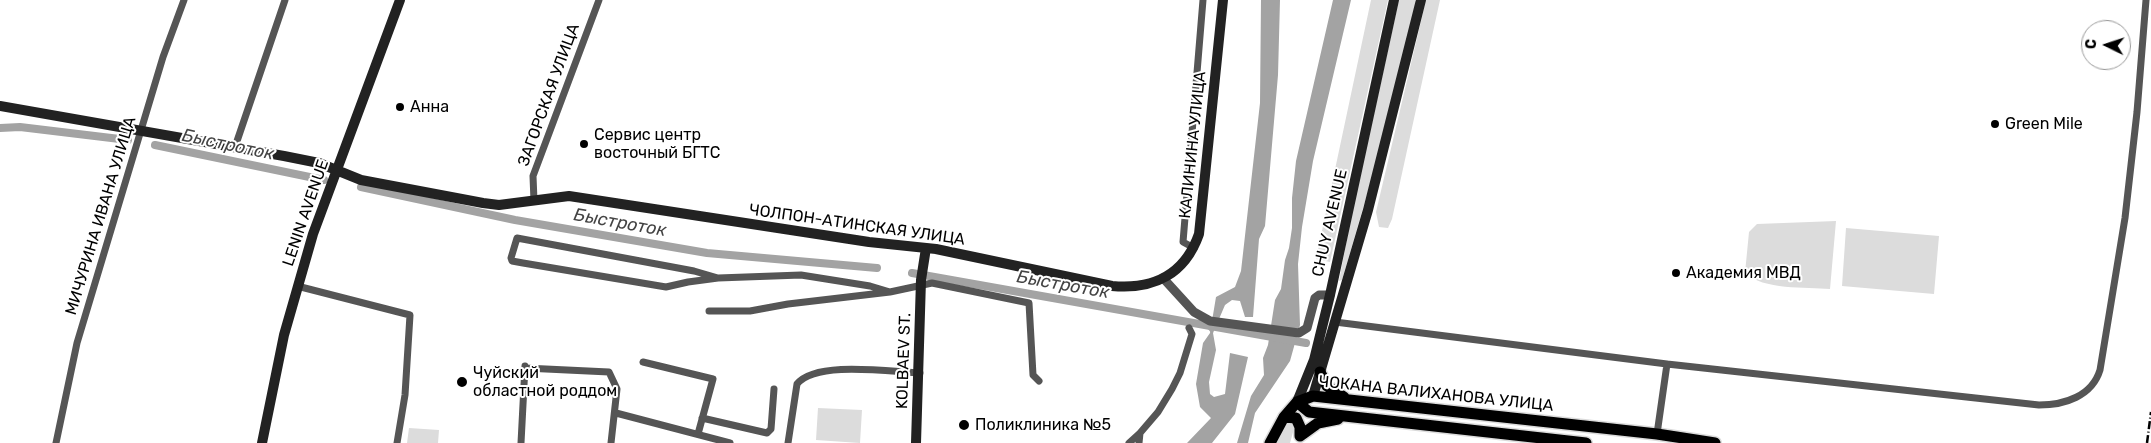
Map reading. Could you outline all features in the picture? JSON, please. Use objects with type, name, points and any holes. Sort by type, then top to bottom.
[{"type":"main road","name":"LENIN AVENUE","points":[[262,443],[275,374],[297,286],[326,194],[337,170],[400,0]]},
{"type":"main road","name":"КАЛИНИНА УЛИЦА","points":[[1163,278],[1181,266],[1194,248],[1202,220],[1222,0]]},
{"type":"main road","name":"CHUY AVENUE","points":[[1270,443],[1284,417],[1297,402],[1314,360],[1330,295],[1394,0]]},
{"type":"main road","name":"CHUY AVENUE","points":[[1298,439],[1309,412],[1368,210],[1421,0]]},
{"type":"main road","points":[[0,106],[142,129],[284,156],[337,170]]},
{"type":"main road","name":"ЧОЛПОН-АТИНСКАЯ УЛИЦА","points":[[337,170],[361,180],[484,203],[499,205],[570,196],[869,242],[926,248],[1112,286],[1136,287],[1163,278]]},
{"type":"main road","name":"KOLBAEV ST.","points":[[916,443],[920,373],[921,283],[926,248]]},
{"type":"main road","points":[[1320,372],[1322,380],[1332,391],[1353,401]]},
{"type":"main road","name":"ЧОКАНА ВАЛИХАНОВА УЛИЦА","points":[[1586,443],[1309,412],[1297,402],[1313,396],[1657,434],[1715,443]]},
{"type":"main road","points":[[1298,439],[1318,423],[1350,416]]},
{"type":"main road","points":[[1284,417],[1296,418],[1300,427],[1298,439]]},
{"type":"street","name":"МИЧУРИНА ИВАНА УЛИЦА","points":[[56,443],[77,343],[163,57],[184,0]]},
{"type":"street","points":[[235,147],[286,0]]},
{"type":"street","name":"ЗАГОРСКАЯ УЛИЦА","points":[[534,201],[532,176],[599,0]]},
{"type":"street","points":[[1194,248],[1183,242],[1203,0]]},
{"type":"street","points":[[1335,322],[1667,364],[2039,405],[2067,402],[2085,393],[2097,380],[2125,218],[2137,112],[2146,0]]},
{"type":"street","points":[[718,278],[694,271],[517,238],[511,258],[512,261],[666,287],[718,278],[801,276],[870,286],[890,292]]},
{"type":"street","points":[[1163,278],[1194,312],[1210,321],[1300,333],[1307,328],[1315,298],[1319,295],[1330,295]]},
{"type":"street","points":[[709,311],[750,311],[788,304],[890,292],[921,283],[932,283],[1029,302],[1033,375],[1039,381]]},
{"type":"street","points":[[297,286],[410,315],[405,395],[397,443]]},
{"type":"street","points":[[1129,443],[1158,412],[1172,389],[1192,334],[1189,328]]},
{"type":"street","points":[[643,362],[713,379],[698,434]]},
{"type":"street","points":[[1657,434],[1667,364]]},
{"type":"street","points":[[521,443],[525,366],[609,372],[617,389],[616,413],[611,443]]},
{"type":"street","points":[[788,443],[796,384],[802,378],[826,371],[842,370],[920,373]]},
{"type":"street","points":[[702,418],[767,433],[771,429],[774,389]]},
{"type":"street","points":[[616,413],[698,434],[712,441],[730,443]]},
{"type":"street","points":[[1139,443],[1140,433]]},
{"type":"shaded area","points":[[1261,0],[1280,0],[1278,75],[1265,226],[1259,239],[1253,317],[1245,317],[1240,301],[1232,300],[1225,305],[1213,333],[1216,350],[1209,382],[1210,394],[1214,397],[1225,394],[1230,353],[1248,357],[1235,414],[1212,443],[1187,443],[1211,418],[1200,407],[1196,384],[1203,343],[1210,333],[1216,297],[1235,287],[1241,271],[1260,103]]},
{"type":"shaded area","points":[[1333,0],[1351,0],[1313,161],[1302,227],[1298,264],[1300,325],[1290,361],[1255,413],[1248,443],[1237,443],[1251,396],[1264,375],[1263,358],[1268,345],[1275,300],[1281,289],[1292,228],[1292,198],[1296,161]]},
{"type":"shaded area","points":[[1371,0],[1388,0],[1330,262],[1316,259]]},
{"type":"shaded area","points":[[1399,0],[1415,0],[1416,2],[1375,167],[1342,280],[1339,281],[1351,218]]},
{"type":"shaded area","points":[[1426,0],[1440,0],[1392,219],[1388,228],[1379,227],[1376,212]]},
{"type":"shaded area","points":[[1836,221],[1830,289],[1773,285],[1762,282],[1745,273],[1749,232],[1757,224]]},
{"type":"shaded area","points":[[1846,228],[1939,236],[1934,294],[1842,286]]},
{"type":"shaded area","points":[[818,408],[862,410],[860,443],[816,440]]},
{"type":"shaded area","points":[[1291,420],[1295,425],[1290,443],[1276,443],[1280,434]]},
{"type":"shaded area","points":[[409,428],[439,430],[438,443],[407,443]]},
{"type":"waterway","name":"Быстроток","points":[[0,128],[20,127],[128,140]]},
{"type":"waterway","name":"Быстроток","points":[[155,145],[324,180]]},
{"type":"waterway","name":"Быстроток","points":[[361,187],[515,220],[707,253],[877,268]]},
{"type":"waterway","name":"Быстроток","points":[[912,273],[1306,343]]},
{"type":"waterway","name":"Быстроток","points":[[1208,327],[1212,332]]},
{"type":"railway","points":[[2147,443],[2151,412]]},
{"type":"place","name":"Анна","points":[[400,107]]},
{"type":"place","name":"Green Mile","points":[[1995,124]]},
{"type":"place","name":"Сервис центр восточный БГТС","points":[[584,144]]},
{"type":"place","name":"Академия МВД","points":[[1676,273]]},
{"type":"place","name":"Чуйский областной роддом","points":[[462,382]]},
{"type":"place","name":"Поликлиника №5","points":[[964,425]]}]
